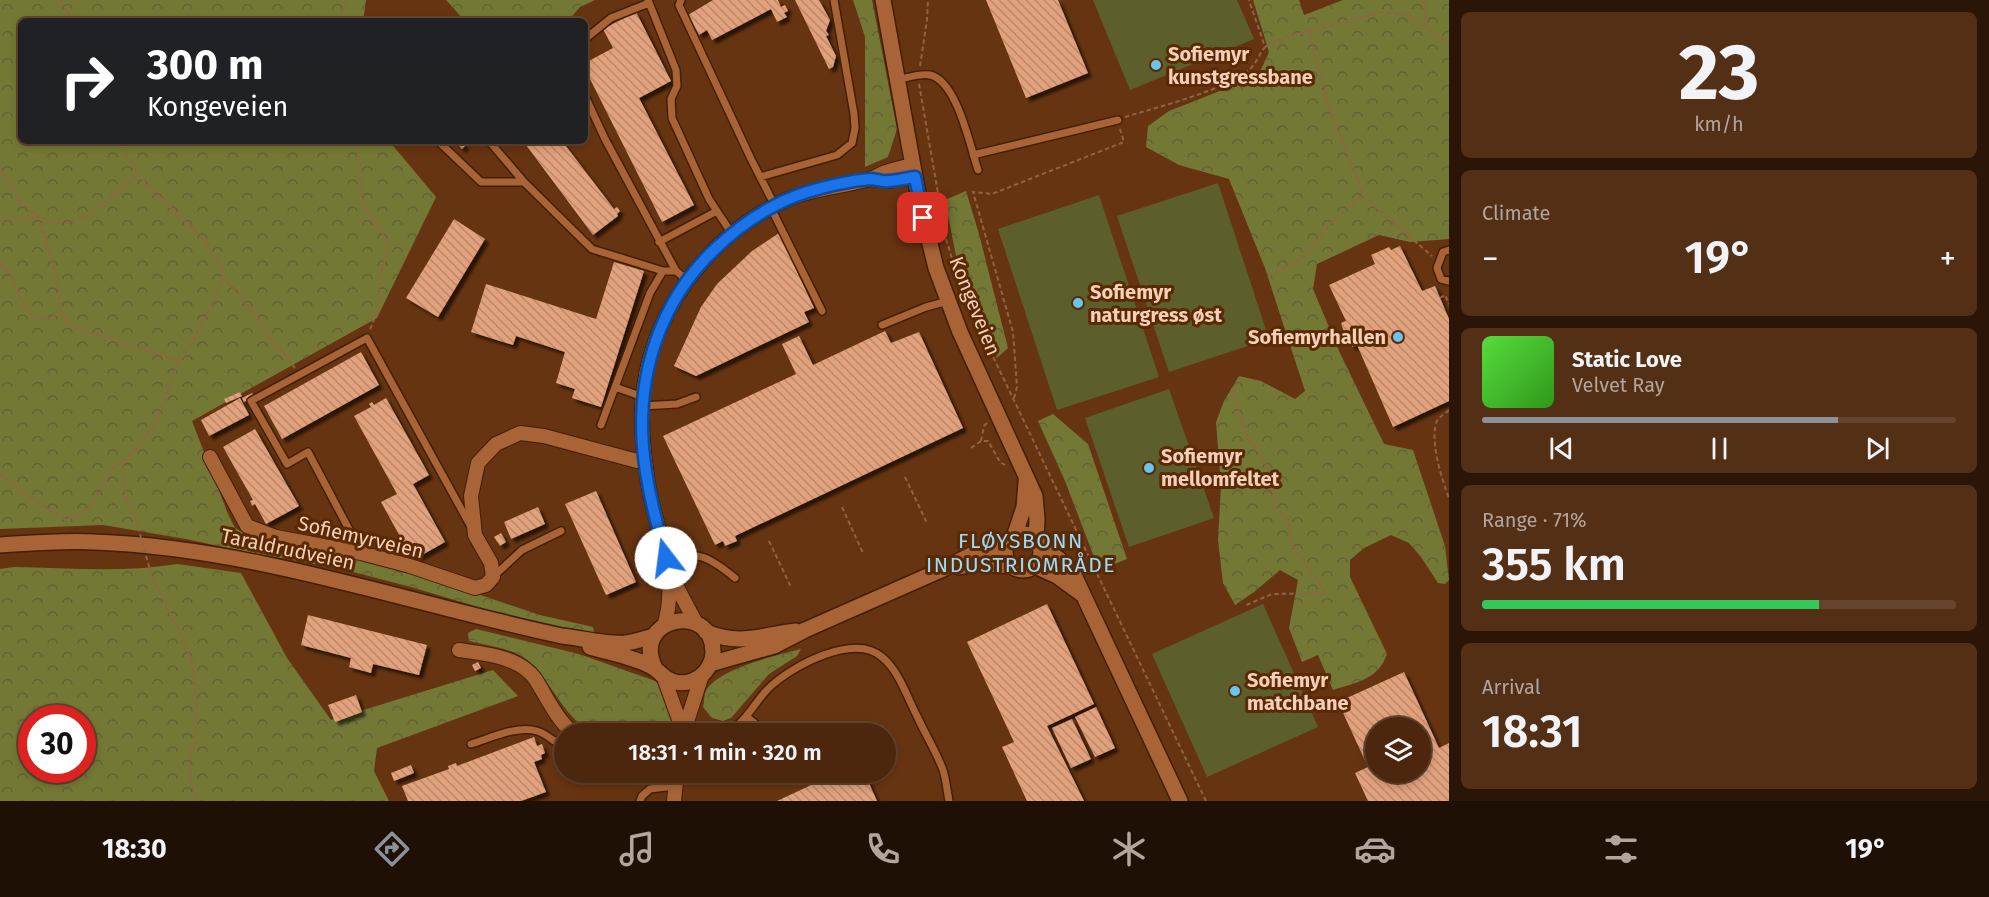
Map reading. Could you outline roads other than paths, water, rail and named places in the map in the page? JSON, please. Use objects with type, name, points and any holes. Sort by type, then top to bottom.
[{"type":"main road","name":"Kongeveien","points":[[883,0],[927,235],[948,301],[1035,496],[1038,544]]},
{"type":"main road","name":"Kongeveien","points":[[1010,541],[1024,507],[1026,478]]},
{"type":"main road","points":[[805,630],[773,633],[746,640],[731,640],[678,620],[659,631],[650,652],[659,673],[683,683],[690,682],[706,670],[774,646],[975,553],[1025,535],[1065,564],[1073,573],[1180,801]]},
{"type":"main road","points":[[1010,541],[1005,556],[1010,566]]},
{"type":"main road","name":"Taraldrudveien","points":[[0,545],[95,542],[205,553],[305,572],[562,636],[659,673]]},
{"type":"main road","points":[[941,570],[979,563],[1010,566],[1023,570],[1035,566],[1040,558],[1038,544]]},
{"type":"main road","points":[[1035,566],[1057,576],[1085,596]]},
{"type":"main road","points":[[701,628],[712,645],[713,654],[706,670]]},
{"type":"main road","name":"Taraldrudveien","points":[[562,636],[627,643],[659,631]]},
{"type":"street","points":[[701,628],[670,574],[644,461],[643,401],[649,362],[661,325],[682,276],[703,261],[746,223],[773,207],[806,192],[872,179],[888,182],[914,171]]},
{"type":"street","points":[[493,577],[491,563],[475,535],[471,496],[478,463],[496,444],[520,433],[544,436],[644,461]]},
{"type":"street","name":"Sofiemyrveien","points":[[210,457],[247,526],[276,537],[361,553],[410,566],[475,588],[486,585],[493,577]]},
{"type":"street","points":[[659,631],[669,604],[670,574]]},
{"type":"street","points":[[459,650],[500,657],[519,666],[534,677],[562,723]]},
{"type":"street","points":[[686,723],[706,670]]},
{"type":"street","points":[[659,673],[679,723]]},
{"type":"street","points":[[674,801],[676,783]]},
{"type":"lane","points":[[681,0],[679,5],[693,38],[822,311]]},
{"type":"lane","points":[[760,177],[837,155],[852,143],[855,128],[854,114],[834,0]]},
{"type":"lane","points":[[588,37],[611,18],[648,2],[676,69],[677,86],[671,99],[672,118],[715,212],[732,234]]},
{"type":"lane","points":[[897,80],[919,75],[934,76],[949,88],[978,170]]},
{"type":"lane","points":[[588,102],[660,242],[682,276]]},
{"type":"lane","points":[[974,155],[1118,120]]},
{"type":"lane","points":[[441,144],[481,182],[524,182]]},
{"type":"lane","points":[[492,144],[524,182],[592,249],[682,276]]},
{"type":"lane","points":[[660,242],[715,212]]},
{"type":"lane","points":[[1449,250],[1443,252],[1437,268],[1442,279],[1449,281]]},
{"type":"lane","points":[[601,425],[650,293],[663,271]]},
{"type":"lane","points":[[882,326],[926,307],[948,301]]},
{"type":"lane","points":[[361,553],[308,452],[287,464],[250,401],[367,338],[475,535]]},
{"type":"lane","points":[[615,387],[643,401],[677,404],[696,397]]},
{"type":"lane","points":[[493,577],[522,550],[561,531]]},
{"type":"lane","points":[[666,558],[701,555],[717,563],[735,578]]},
{"type":"lane","points":[[740,723],[770,686],[786,674],[831,652],[853,648],[869,650],[882,657],[897,676],[943,771],[949,801]]},
{"type":"lane","points":[[747,717],[754,723]]},
{"type":"lane","points":[[471,744],[501,735],[530,730],[539,731],[554,741]]},
{"type":"lane","points":[[640,801],[650,789],[666,783]]},
{"type":"place","name":"Sofiemyr kunstgressbane","points":[[1156,65]]},
{"type":"place","name":"Sofiemyr naturgress øst","points":[[1078,303]]},
{"type":"place","name":"Sofiemyrhallen","points":[[1398,337]]},
{"type":"place","name":"Sofiemyr mellomfeltet","points":[[1149,468]]},
{"type":"place","name":"Sofiemyr matchbane","points":[[1235,691]]},
{"type":"district","name":"FLØYSBONN INDUSTRIOMRÅDE","points":[[1021,553]]}]
